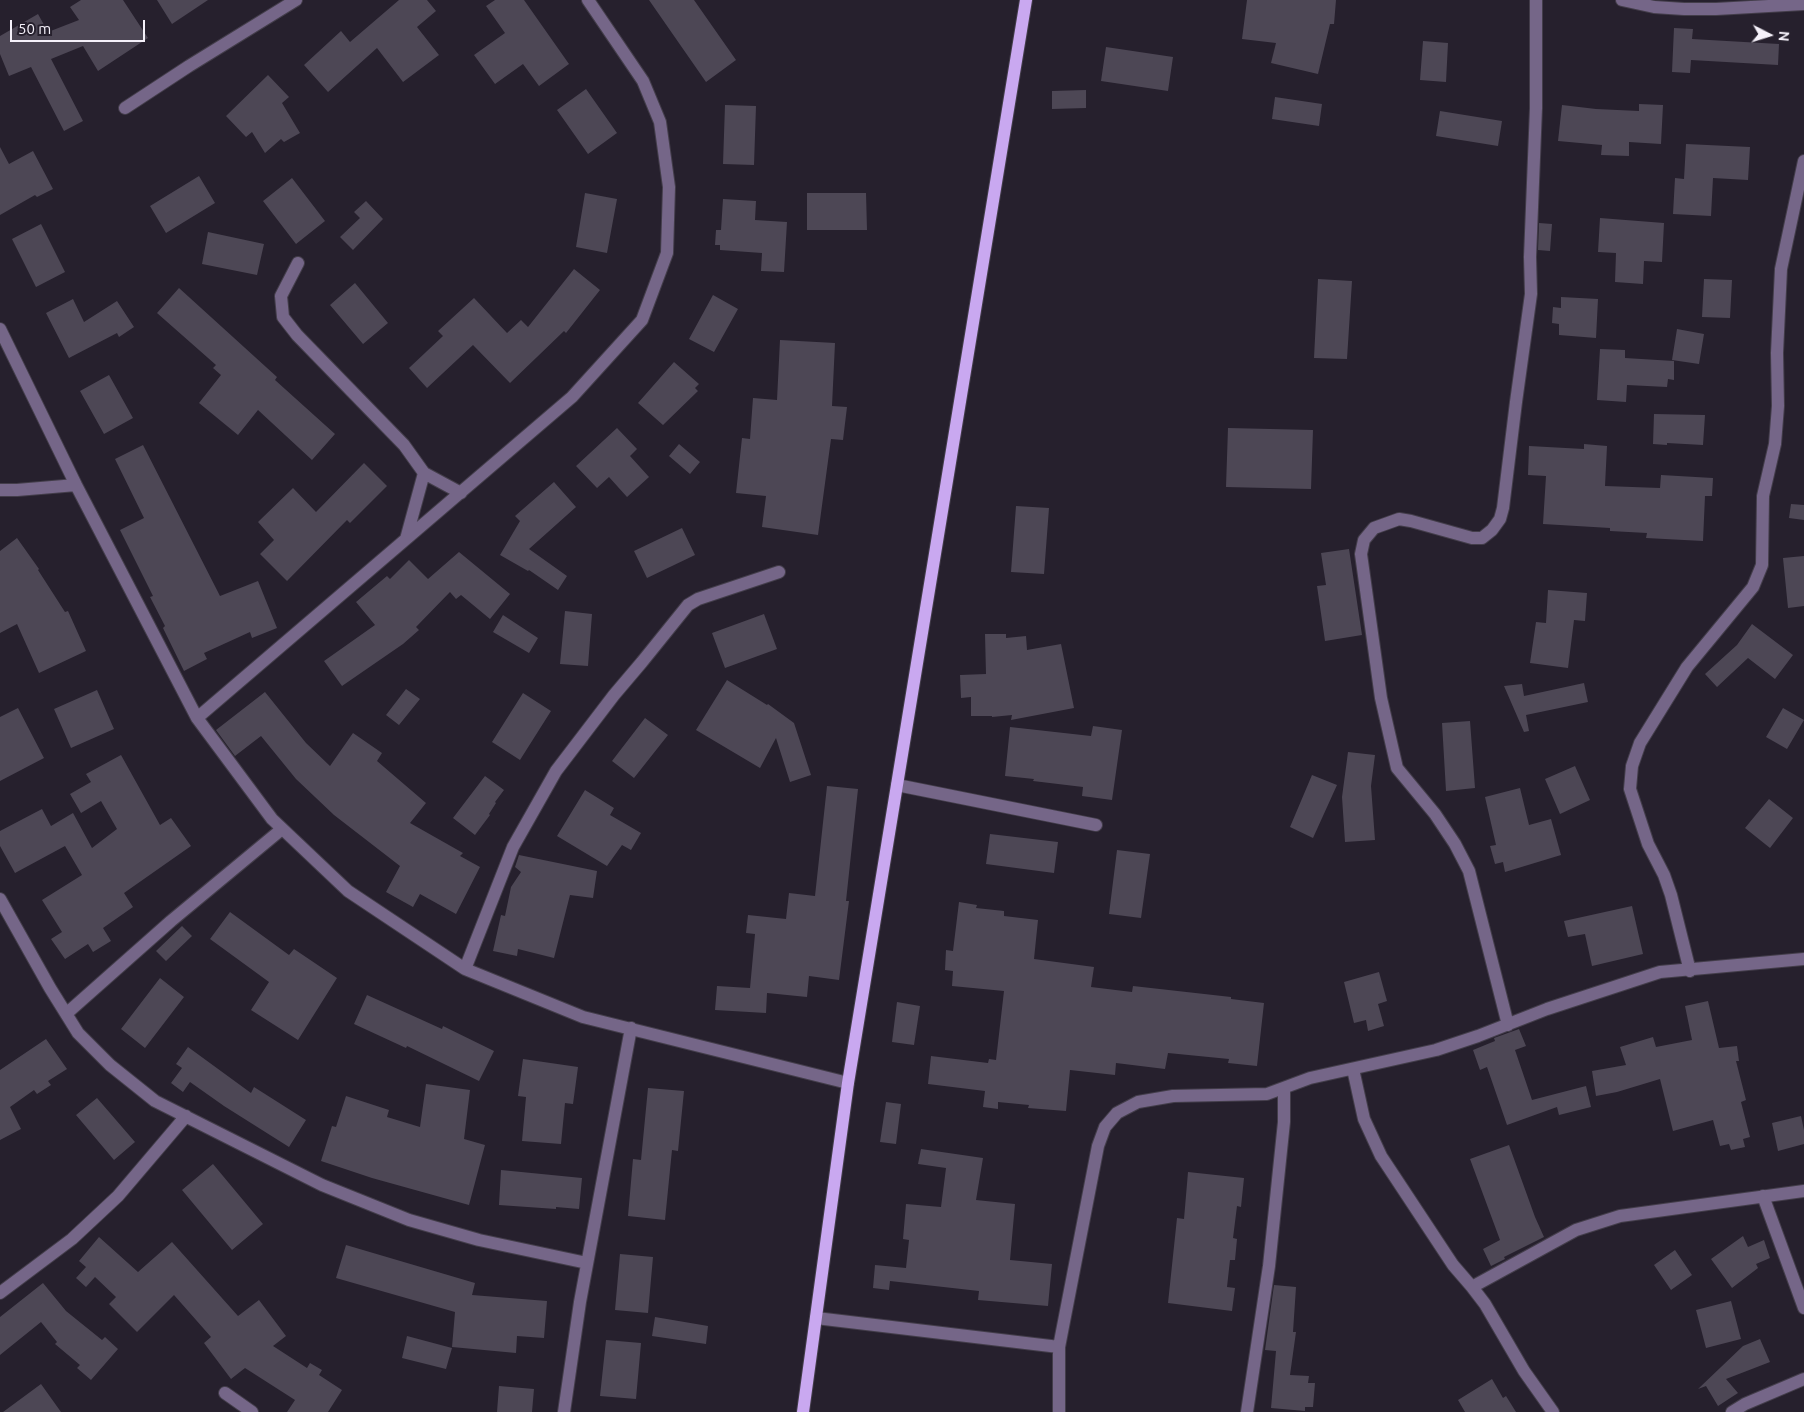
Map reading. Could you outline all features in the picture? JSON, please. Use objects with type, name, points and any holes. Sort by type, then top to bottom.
[{"type":"main road","points":[[803,1412],[848,1083],[1026,0]]},
{"type":"street","points":[[125,108],[296,0]]},
{"type":"street","points":[[197,718],[572,397],[642,320],[667,253],[669,187],[660,122],[643,81],[588,0]]},
{"type":"street","points":[[1508,1025],[1469,871],[1455,844],[1435,814],[1403,776],[1394,760],[1381,698],[1361,554],[1364,540],[1374,528],[1399,519],[1472,538],[1482,538],[1492,530],[1500,519],[1531,294],[1530,257],[1536,108],[1536,0]]},
{"type":"street","points":[[1622,0],[1654,7],[1684,9],[1804,4]]},
{"type":"street","points":[[1690,971],[1671,895],[1648,844],[1630,789],[1632,766],[1640,743],[1687,668],[1753,587],[1762,565],[1763,496],[1775,444],[1778,406],[1777,353],[1781,269],[1804,161]]},
{"type":"street","points":[[298,264],[281,296],[283,317],[297,335],[404,445],[424,474],[461,492]]},
{"type":"street","points":[[0,329],[76,485],[197,718],[272,819],[348,891],[465,969],[583,1017],[848,1083]]},
{"type":"street","points":[[406,539],[424,474]]},
{"type":"street","points":[[0,490],[76,485]]},
{"type":"street","points":[[465,969],[513,847],[556,771],[614,695],[688,605],[698,599],[779,572]]},
{"type":"street","points":[[896,785],[1096,825]]},
{"type":"street","points":[[66,1014],[171,921],[282,829]]},
{"type":"street","points":[[0,899],[50,988],[78,1033],[110,1066],[155,1101],[322,1184],[408,1220],[479,1240],[588,1263]]},
{"type":"street","points":[[1059,1412],[1059,1347],[1098,1146],[1104,1127],[1117,1113],[1138,1102],[1173,1096],[1267,1094],[1310,1078],[1436,1050],[1547,1009],[1660,972],[1690,971],[1804,959]]},
{"type":"street","points":[[564,1412],[588,1263],[632,1028]]},
{"type":"street","points":[[1352,1069],[1364,1119],[1381,1156],[1452,1265],[1485,1304],[1524,1371],[1553,1412]]},
{"type":"street","points":[[1247,1412],[1269,1266],[1284,1122],[1284,1089]]},
{"type":"street","points":[[0,1293],[72,1239],[118,1196],[186,1116]]},
{"type":"street","points":[[1472,1287],[1576,1230],[1620,1216],[1804,1191]]},
{"type":"street","points":[[1763,1196],[1804,1308]]},
{"type":"street","points":[[816,1318],[1059,1347]]},
{"type":"street","points":[[1732,1412],[1754,1400],[1804,1379]]},
{"type":"street","points":[[225,1393],[252,1412]]},
{"type":"building","points":[[81,0],[123,0],[148,38],[98,71],[83,46],[51,59],[83,121],[64,131],[31,67],[9,76],[0,54],[0,36],[38,14],[48,32],[79,20],[70,7]]},
{"type":"building","points":[[157,0],[208,0],[172,24]]},
{"type":"building","points":[[399,0],[427,0],[436,11],[417,27],[439,55],[403,82],[377,48],[328,92],[304,65],[341,31],[350,42]]},
{"type":"building","points":[[495,0],[524,0],[569,64],[539,86],[523,64],[495,84],[474,55],[505,33],[486,6]]},
{"type":"building","points":[[649,0],[694,0],[736,60],[706,82]]},
{"type":"building","points":[[1247,0],[1336,0],[1334,24],[1330,24],[1318,74],[1271,63],[1276,43],[1242,39]]},
{"type":"building","points":[[1674,28],[1693,29],[1692,39],[1779,44],[1778,65],[1691,60],[1690,73],[1672,72]]},
{"type":"building","points":[[1423,41],[1448,43],[1446,82],[1420,80]]},
{"type":"building","points":[[1106,47],[1173,57],[1168,91],[1101,81]]},
{"type":"building","points":[[268,75],[289,97],[282,103],[300,133],[284,142],[281,139],[265,153],[252,132],[246,137],[226,116]]},
{"type":"building","points":[[586,89],[617,133],[588,154],[557,110]]},
{"type":"building","points":[[1086,90],[1086,108],[1052,109],[1052,91]]},
{"type":"building","points":[[1275,97],[1322,104],[1319,126],[1272,119]]},
{"type":"building","points":[[1639,104],[1663,105],[1661,144],[1629,142],[1629,156],[1601,155],[1602,145],[1558,141],[1562,105],[1639,111]]},
{"type":"building","points":[[725,105],[756,106],[754,165],[723,164]]},
{"type":"building","points":[[1440,111],[1502,121],[1498,146],[1436,136]]},
{"type":"building","points":[[1686,144],[1750,147],[1748,180],[1713,178],[1711,216],[1673,214],[1675,178],[1684,179]]},
{"type":"building","points":[[0,147],[9,164],[33,151],[53,189],[37,197],[35,195],[0,215]]},
{"type":"building","points":[[199,176],[215,203],[166,233],[150,206]]},
{"type":"building","points":[[292,178],[325,221],[296,244],[263,201]]},
{"type":"building","points":[[585,193],[617,199],[607,253],[576,247]]},
{"type":"building","points":[[807,193],[866,193],[867,230],[807,230]]},
{"type":"building","points":[[723,199],[756,201],[755,220],[787,222],[784,272],[761,271],[762,253],[720,250],[720,245],[715,245],[716,230],[721,230]]},
{"type":"building","points":[[366,201],[383,219],[353,250],[340,237],[360,218],[354,212]]},
{"type":"building","points":[[1600,218],[1664,223],[1662,262],[1644,261],[1643,284],[1615,282],[1616,253],[1598,252]]},
{"type":"building","points":[[1539,223],[1552,224],[1550,251],[1538,250]]},
{"type":"building","points":[[41,224],[65,272],[36,287],[12,239]]},
{"type":"building","points":[[208,232],[264,244],[257,275],[202,264]]},
{"type":"building","points":[[574,269],[600,290],[566,333],[564,331],[510,383],[473,345],[427,388],[409,368],[443,336],[438,331],[474,298],[507,333],[521,320],[528,327]]},
{"type":"building","points":[[1318,279],[1352,281],[1347,359],[1314,358]]},
{"type":"building","points":[[1704,279],[1732,280],[1730,318],[1702,317]]},
{"type":"building","points":[[355,283],[388,323],[363,344],[330,305]]},
{"type":"building","points":[[179,288],[277,377],[275,380],[335,434],[312,460],[258,410],[238,435],[199,403],[221,375],[213,368],[216,365],[157,313]]},
{"type":"building","points":[[713,295],[738,309],[714,352],[689,339]]},
{"type":"building","points":[[1561,297],[1598,299],[1596,338],[1559,335],[1559,324],[1552,323],[1553,307],[1561,308]]},
{"type":"building","points":[[73,299],[84,322],[117,301],[134,327],[119,337],[117,333],[69,358],[46,313]]},
{"type":"building","points":[[1677,329],[1704,334],[1699,364],[1672,360]]},
{"type":"building","points":[[780,340],[835,343],[832,406],[847,407],[843,440],[831,439],[818,535],[762,527],[766,496],[736,493],[742,438],[750,439],[753,398],[777,400]]},
{"type":"building","points":[[1600,349],[1625,350],[1625,358],[1674,361],[1674,380],[1668,379],[1667,387],[1627,385],[1626,402],[1597,400]]},
{"type":"building","points":[[674,362],[699,384],[695,388],[698,391],[663,425],[638,403]]},
{"type":"building","points":[[109,375],[133,418],[104,434],[80,391]]},
{"type":"building","points":[[1654,414],[1705,415],[1703,445],[1653,444]]},
{"type":"building","points":[[617,428],[637,449],[630,456],[649,477],[627,497],[609,477],[597,488],[576,466]]},
{"type":"building","points":[[1228,428],[1313,430],[1311,489],[1226,487]]},
{"type":"building","points":[[679,444],[700,462],[690,474],[669,456]]},
{"type":"building","points":[[1584,444],[1607,446],[1605,486],[1660,488],[1661,475],[1713,478],[1712,496],[1705,496],[1703,541],[1646,538],[1647,533],[1610,531],[1610,528],[1543,524],[1546,476],[1528,475],[1529,446],[1584,449]]},
{"type":"building","points":[[143,445],[220,596],[258,581],[277,628],[252,638],[250,632],[204,653],[207,659],[184,671],[163,628],[165,626],[150,597],[153,596],[120,530],[144,518],[115,459]]},
{"type":"building","points":[[364,463],[387,486],[350,523],[347,520],[287,581],[260,554],[274,540],[258,522],[293,488],[316,512]]},
{"type":"building","points":[[554,482],[576,507],[529,549],[567,576],[558,590],[529,570],[500,555],[520,521],[515,516]]},
{"type":"building","points":[[1791,504],[1804,505],[1804,520],[1789,518]]},
{"type":"building","points":[[1016,506],[1049,508],[1044,574],[1011,572]]},
{"type":"building","points":[[682,528],[695,555],[647,578],[634,551]]},
{"type":"building","points":[[17,538],[39,569],[65,612],[68,611],[86,651],[39,673],[17,624],[0,633],[0,551]]},
{"type":"building","points":[[1349,549],[1362,635],[1325,641],[1317,586],[1326,585],[1321,553]]},
{"type":"building","points":[[459,552],[510,594],[490,619],[461,595],[456,599],[450,592],[416,627],[419,630],[403,644],[342,686],[324,661],[375,625],[356,602],[387,576],[390,579],[409,560],[428,579]]},
{"type":"building","points":[[1804,556],[1804,606],[1788,608],[1783,558]]},
{"type":"building","points":[[1548,590],[1587,593],[1585,621],[1574,620],[1568,668],[1530,663],[1536,622],[1546,623]]},
{"type":"building","points":[[565,611],[592,614],[588,666],[560,664]]},
{"type":"building","points":[[764,614],[777,649],[725,668],[712,633]]},
{"type":"building","points":[[503,615],[538,638],[529,653],[493,632]]},
{"type":"building","points":[[1752,624],[1793,655],[1775,679],[1748,658],[1717,687],[1705,674],[1737,645]]},
{"type":"building","points":[[985,634],[1006,634],[1006,638],[1026,636],[1027,650],[1061,644],[1074,708],[1011,720],[1012,715],[992,717],[971,716],[971,697],[961,698],[960,675],[986,674]]},
{"type":"building","points":[[727,680],[768,704],[794,723],[811,775],[790,782],[776,738],[760,768],[696,730]]},
{"type":"building","points":[[1584,683],[1588,702],[1526,715],[1529,731],[1524,732],[1504,686],[1522,684],[1524,696]]},
{"type":"building","points":[[406,689],[420,699],[399,725],[386,715]]},
{"type":"building","points":[[97,690],[114,729],[71,748],[54,709]]},
{"type":"building","points":[[265,692],[306,743],[330,766],[353,733],[382,753],[377,761],[426,803],[410,823],[463,853],[460,856],[480,867],[456,914],[420,894],[413,907],[386,892],[400,866],[334,815],[296,779],[261,736],[235,756],[216,730]]},
{"type":"building","points":[[523,693],[551,711],[520,760],[492,742]]},
{"type":"building","points":[[18,708],[44,758],[0,781],[0,717]]},
{"type":"building","points":[[1783,708],[1804,720],[1787,749],[1766,737]]},
{"type":"building","points":[[645,718],[668,735],[634,778],[612,761]]},
{"type":"building","points":[[1470,721],[1475,788],[1446,791],[1442,723]]},
{"type":"building","points":[[1093,726],[1122,730],[1112,800],[1082,796],[1083,787],[1005,776],[1010,727],[1091,736]]},
{"type":"building","points":[[1348,752],[1375,755],[1371,786],[1375,840],[1345,842],[1342,797]]},
{"type":"building","points":[[121,755],[160,825],[171,818],[191,846],[124,893],[133,907],[103,928],[111,941],[93,952],[88,944],[65,959],[51,939],[62,932],[42,900],[82,875],[65,846],[15,873],[0,846],[0,831],[42,809],[51,826],[73,813],[92,848],[117,829],[101,801],[81,813],[70,794],[91,782],[86,774]]},
{"type":"building","points":[[1575,766],[1590,800],[1560,814],[1545,779]]},
{"type":"building","points":[[1312,775],[1337,785],[1313,838],[1290,827]]},
{"type":"building","points":[[485,776],[504,790],[495,802],[490,815],[475,835],[453,818]]},
{"type":"building","points":[[827,786],[858,789],[846,901],[849,901],[839,980],[809,976],[807,997],[767,993],[766,1013],[715,1010],[717,986],[750,988],[755,934],[746,933],[748,915],[786,919],[789,893],[815,896]]},
{"type":"building","points":[[1520,788],[1529,825],[1551,819],[1561,855],[1505,872],[1503,862],[1495,864],[1490,846],[1496,845],[1485,797]]},
{"type":"building","points":[[585,790],[614,808],[610,815],[641,833],[631,850],[622,845],[607,866],[557,836]]},
{"type":"building","points":[[1769,799],[1793,818],[1770,848],[1745,828]]},
{"type":"building","points":[[990,834],[1058,842],[1054,873],[986,864]]},
{"type":"building","points":[[1117,850],[1150,854],[1141,918],[1109,914]]},
{"type":"building","points":[[519,855],[597,871],[593,898],[570,895],[554,958],[518,949],[517,956],[493,951],[501,915],[505,916],[511,887],[521,872],[515,867]]},
{"type":"building","points":[[959,902],[977,905],[976,908],[1004,911],[1004,916],[1038,920],[1034,959],[1094,967],[1091,987],[1132,992],[1133,986],[1231,997],[1231,999],[1264,1003],[1257,1066],[1228,1063],[1229,1059],[1168,1053],[1165,1069],[1116,1063],[1115,1075],[1070,1070],[1066,1111],[1028,1108],[1029,1105],[998,1102],[998,1109],[983,1107],[985,1091],[928,1084],[931,1056],[988,1063],[989,1059],[996,1060],[1004,991],[952,986],[953,971],[945,970],[946,950],[953,951]]},
{"type":"building","points":[[1632,906],[1643,954],[1592,966],[1585,934],[1568,937],[1564,921]]},
{"type":"building","points":[[230,912],[289,955],[294,949],[337,978],[298,1040],[251,1010],[269,982],[210,939]]},
{"type":"building","points":[[182,926],[192,936],[166,961],[156,951]]},
{"type":"building","points":[[1379,972],[1387,1001],[1378,1004],[1384,1026],[1368,1031],[1366,1020],[1354,1023],[1344,982]]},
{"type":"building","points":[[160,978],[184,997],[145,1048],[121,1029]]},
{"type":"building","points":[[367,995],[442,1029],[443,1026],[494,1051],[479,1081],[407,1046],[406,1048],[354,1024]]},
{"type":"building","points":[[1708,1001],[1719,1048],[1737,1046],[1739,1061],[1736,1061],[1746,1100],[1741,1102],[1750,1137],[1743,1139],[1745,1147],[1731,1150],[1729,1144],[1720,1146],[1713,1120],[1673,1131],[1660,1079],[1617,1092],[1596,1096],[1592,1071],[1626,1065],[1620,1047],[1653,1037],[1656,1047],[1692,1040],[1685,1006]]},
{"type":"building","points":[[897,1002],[920,1006],[914,1045],[892,1042]]},
{"type":"building","points":[[1519,1029],[1526,1046],[1515,1050],[1532,1100],[1586,1086],[1591,1107],[1559,1115],[1557,1107],[1507,1125],[1487,1067],[1480,1070],[1473,1050],[1495,1041],[1494,1038]]},
{"type":"building","points":[[46,1039],[67,1069],[48,1081],[51,1085],[37,1094],[34,1090],[10,1107],[21,1129],[0,1140],[0,1070]]},
{"type":"building","points":[[188,1047],[251,1093],[254,1087],[306,1120],[289,1147],[190,1082],[183,1092],[171,1083],[182,1068],[176,1064]]},
{"type":"building","points":[[523,1059],[578,1067],[573,1104],[565,1103],[561,1144],[522,1141],[526,1097],[518,1096]]},
{"type":"building","points":[[426,1084],[470,1090],[464,1139],[485,1145],[469,1205],[372,1178],[321,1161],[332,1126],[336,1127],[346,1096],[389,1110],[387,1117],[420,1127]]},
{"type":"building","points":[[648,1088],[684,1091],[678,1151],[672,1150],[665,1220],[628,1216],[633,1159],[641,1160]]},
{"type":"building","points":[[97,1098],[135,1142],[114,1160],[76,1115]]},
{"type":"building","points":[[886,1102],[901,1104],[896,1144],[880,1142]]},
{"type":"building","points":[[1801,1116],[1804,1144],[1778,1151],[1772,1123]]},
{"type":"building","points":[[1509,1145],[1544,1237],[1504,1257],[1505,1259],[1491,1266],[1483,1249],[1500,1240],[1470,1159]]},
{"type":"building","points":[[921,1149],[983,1158],[976,1200],[1015,1204],[1010,1260],[1052,1264],[1048,1306],[978,1300],[979,1291],[890,1281],[889,1290],[873,1288],[875,1265],[906,1268],[909,1240],[903,1239],[906,1204],[941,1207],[946,1168],[918,1164]]},
{"type":"building","points":[[213,1164],[263,1224],[232,1250],[182,1190]]},
{"type":"building","points":[[501,1170],[582,1178],[579,1209],[499,1205]]},
{"type":"building","points":[[1188,1172],[1244,1178],[1241,1207],[1237,1206],[1233,1238],[1237,1239],[1235,1260],[1230,1260],[1227,1287],[1235,1288],[1232,1311],[1168,1303],[1177,1218],[1184,1219]]},
{"type":"building","points":[[1743,1236],[1748,1247],[1764,1240],[1770,1258],[1756,1264],[1758,1268],[1732,1288],[1711,1259]]},
{"type":"building","points":[[99,1237],[138,1272],[172,1242],[238,1316],[259,1300],[286,1336],[273,1346],[307,1368],[310,1363],[322,1370],[319,1375],[342,1390],[328,1412],[287,1412],[295,1400],[245,1368],[231,1379],[204,1343],[211,1337],[174,1295],[137,1332],[109,1304],[116,1297],[95,1277],[86,1287],[76,1278],[86,1267],[79,1261]]},
{"type":"building","points":[[346,1245],[475,1283],[472,1295],[547,1301],[544,1338],[517,1336],[516,1353],[452,1347],[455,1312],[336,1278]]},
{"type":"building","points":[[1675,1250],[1692,1275],[1671,1290],[1654,1265]]},
{"type":"building","points":[[620,1254],[653,1257],[648,1313],[615,1310]]},
{"type":"building","points":[[43,1283],[66,1311],[102,1340],[105,1337],[118,1349],[91,1380],[77,1368],[80,1365],[55,1344],[57,1342],[41,1322],[0,1355],[0,1317]]},
{"type":"building","points":[[1274,1285],[1296,1287],[1293,1332],[1296,1332],[1290,1375],[1309,1376],[1308,1383],[1315,1383],[1313,1407],[1305,1407],[1305,1411],[1271,1408],[1276,1351],[1265,1350]]},
{"type":"building","points":[[1731,1301],[1741,1339],[1706,1348],[1696,1310]]},
{"type":"building","points":[[655,1317],[708,1326],[706,1344],[652,1336]]},
{"type":"building","points":[[407,1336],[452,1348],[446,1369],[402,1358]]},
{"type":"building","points":[[1760,1339],[1770,1362],[1726,1379],[1738,1393],[1718,1406],[1706,1386],[1698,1389],[1743,1346]]},
{"type":"building","points":[[606,1340],[641,1343],[636,1399],[600,1396]]},
{"type":"building","points":[[1492,1379],[1503,1398],[1506,1396],[1516,1412],[1465,1412],[1458,1400]]},
{"type":"building","points":[[41,1384],[61,1412],[3,1412]]},
{"type":"building","points":[[499,1386],[534,1389],[532,1412],[497,1412]]}]
